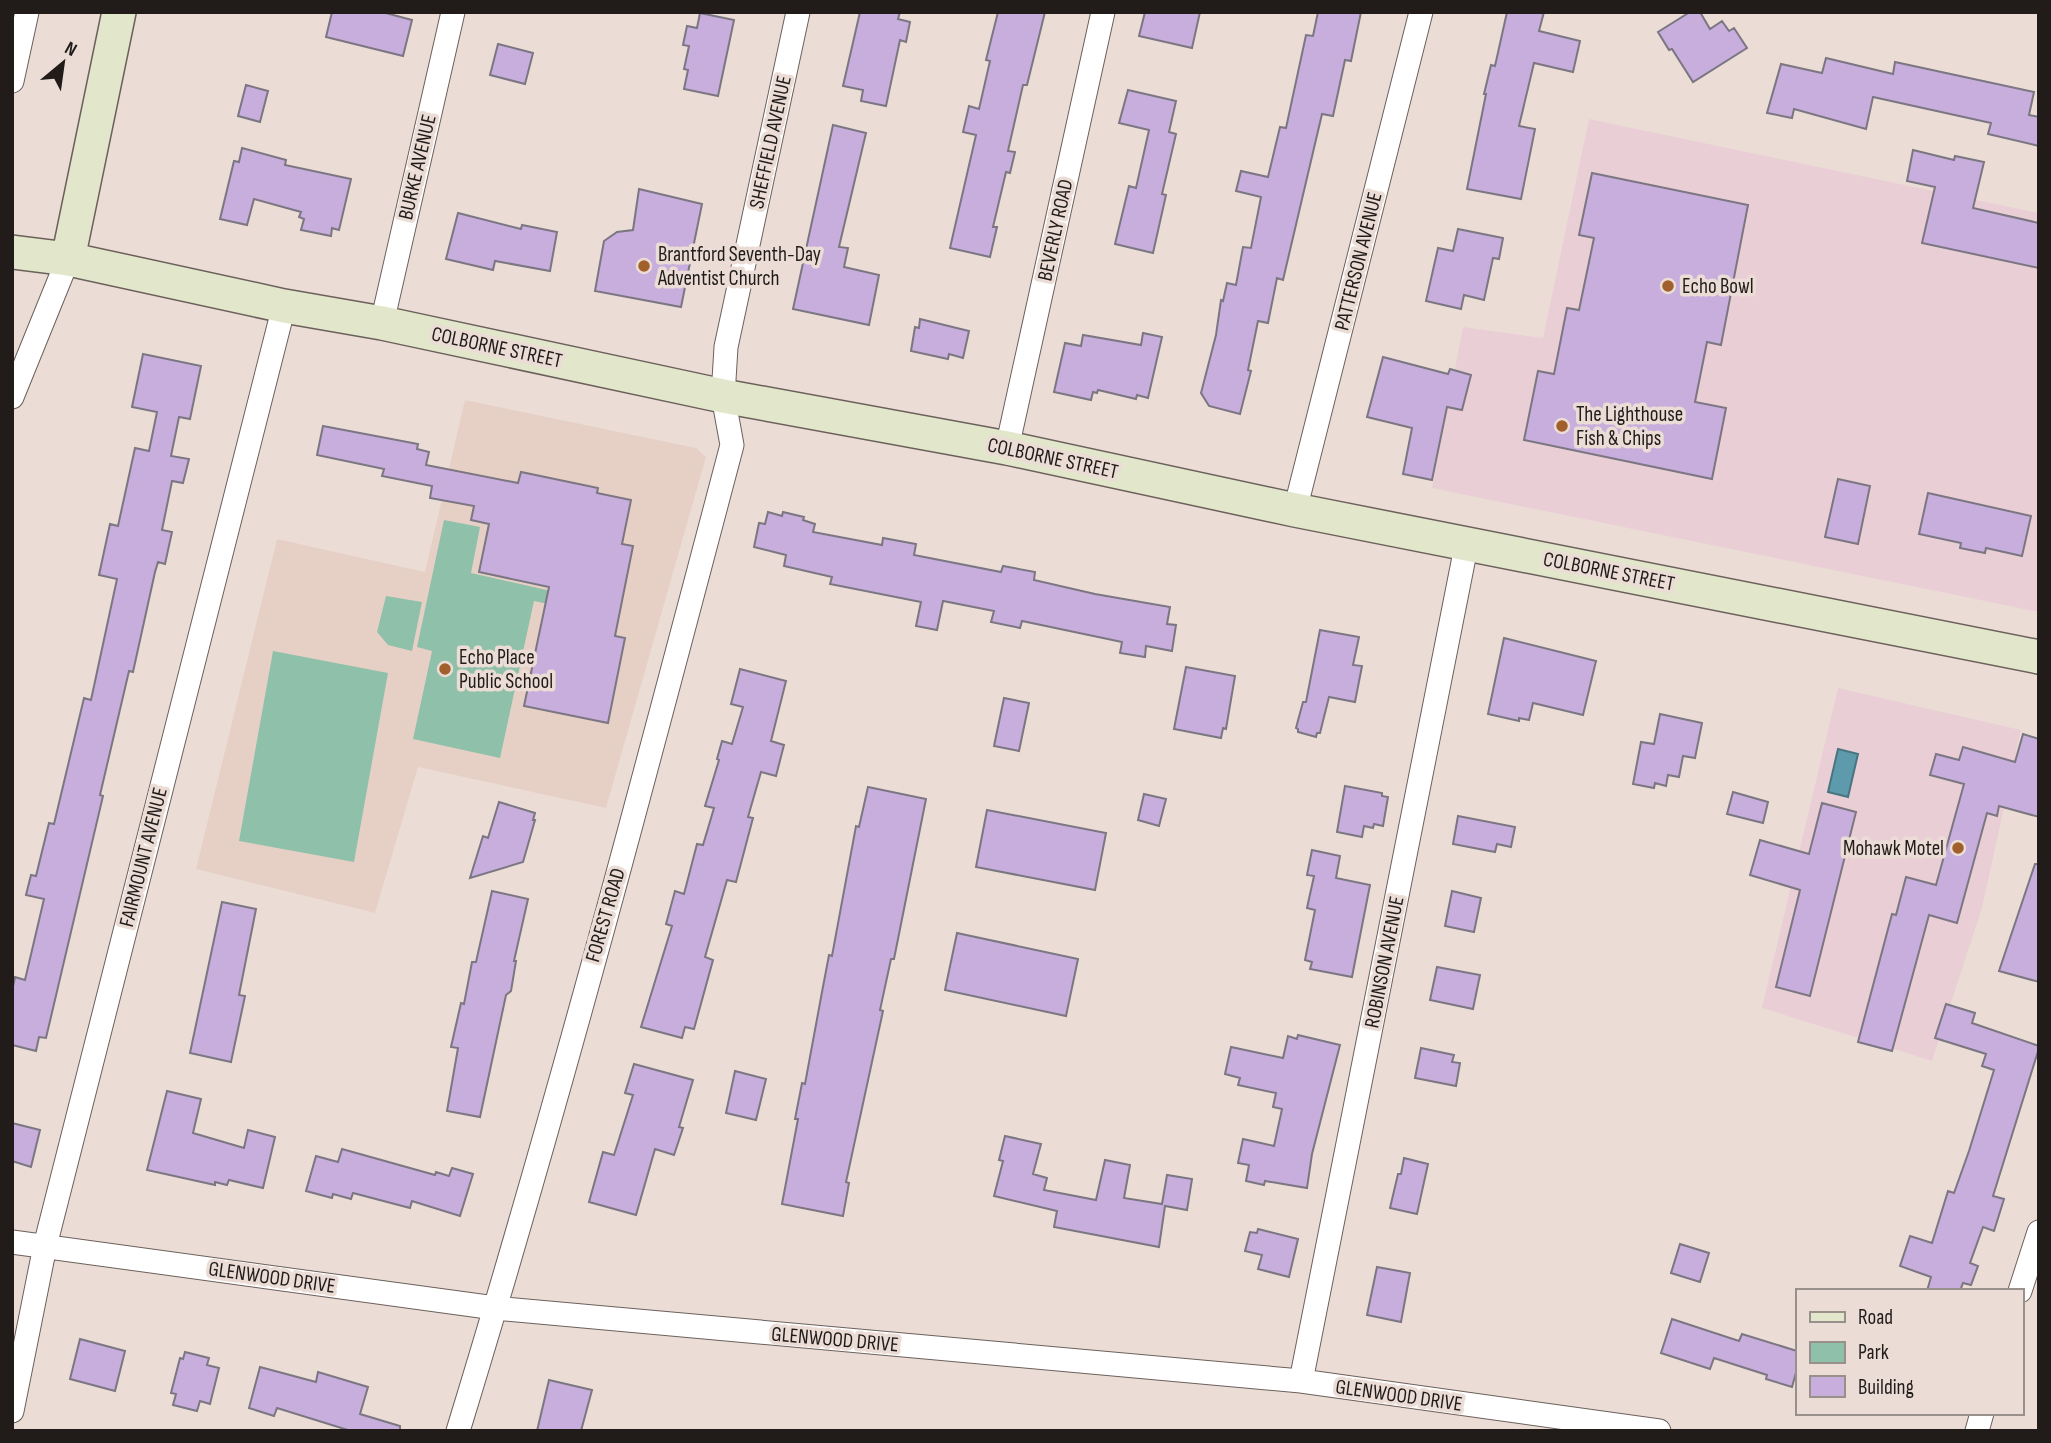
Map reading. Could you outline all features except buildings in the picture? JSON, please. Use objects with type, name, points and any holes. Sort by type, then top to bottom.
[{"type":"main road","points":[[68,259],[119,12]]},
{"type":"main road","name":"COLBORNE STREET","points":[[12,252],[68,259],[723,396],[1007,448],[1296,510],[2039,657]]},
{"type":"street","points":[[12,81],[27,12]]},
{"type":"street","name":"BURKE AVENUE","points":[[382,323],[453,12]]},
{"type":"street","name":"SHEFFIELD AVENUE","points":[[723,396],[726,347],[798,12]]},
{"type":"street","name":"BEVERLY ROAD","points":[[1007,448],[1103,12]]},
{"type":"street","name":"PATTERSON AVENUE","points":[[1296,510],[1421,12]]},
{"type":"street","points":[[12,397],[68,259]]},
{"type":"street","name":"FAIRMOUNT AVENUE","points":[[12,1411],[45,1246],[284,306]]},
{"type":"street","name":"FOREST ROAD","points":[[458,1431],[646,772],[732,445],[723,396]]},
{"type":"street","name":"ROBINSON AVENUE","points":[[1301,1381],[1466,542]]},
{"type":"street","points":[[2021,1289],[2039,1232]]},
{"type":"street","name":"GLENWOOD DRIVE","points":[[12,1242],[495,1308],[1301,1381],[1659,1431]]},
{"type":"shaded area","points":[[1589,119],[2039,213],[2039,612],[1432,488],[1463,327],[1543,338]]},
{"type":"shaded area","name":"Echo Place Public School","points":[[465,400],[696,448],[706,457],[606,808],[418,767],[375,913],[196,869],[277,539],[425,572]]},
{"type":"shaded area","points":[[1838,688],[2021,730],[1982,908],[1932,1061],[1762,1008]]},
{"type":"green space","points":[[444,520],[480,527],[471,573],[560,593],[558,606],[534,601],[500,758],[413,739],[432,651],[417,647]]},
{"type":"green space","points":[[386,596],[422,602],[412,651],[388,645],[377,632]]},
{"type":"green space","points":[[273,651],[388,673],[354,862],[239,841]]},
{"type":"water","points":[[1838,749],[1858,754],[1848,797],[1828,792]]},
{"type":"place","name":"Brantford Seventh-Day Adventist Church","points":[[644,266]]},
{"type":"place","name":"Echo Bowl","points":[[1668,286]]},
{"type":"place","name":"The Lighthouse Fish & Chips","points":[[1562,426]]},
{"type":"place","name":"Echo Place Public School","points":[[445,669]]},
{"type":"place","name":"Mohawk Motel","points":[[1958,848]]}]
